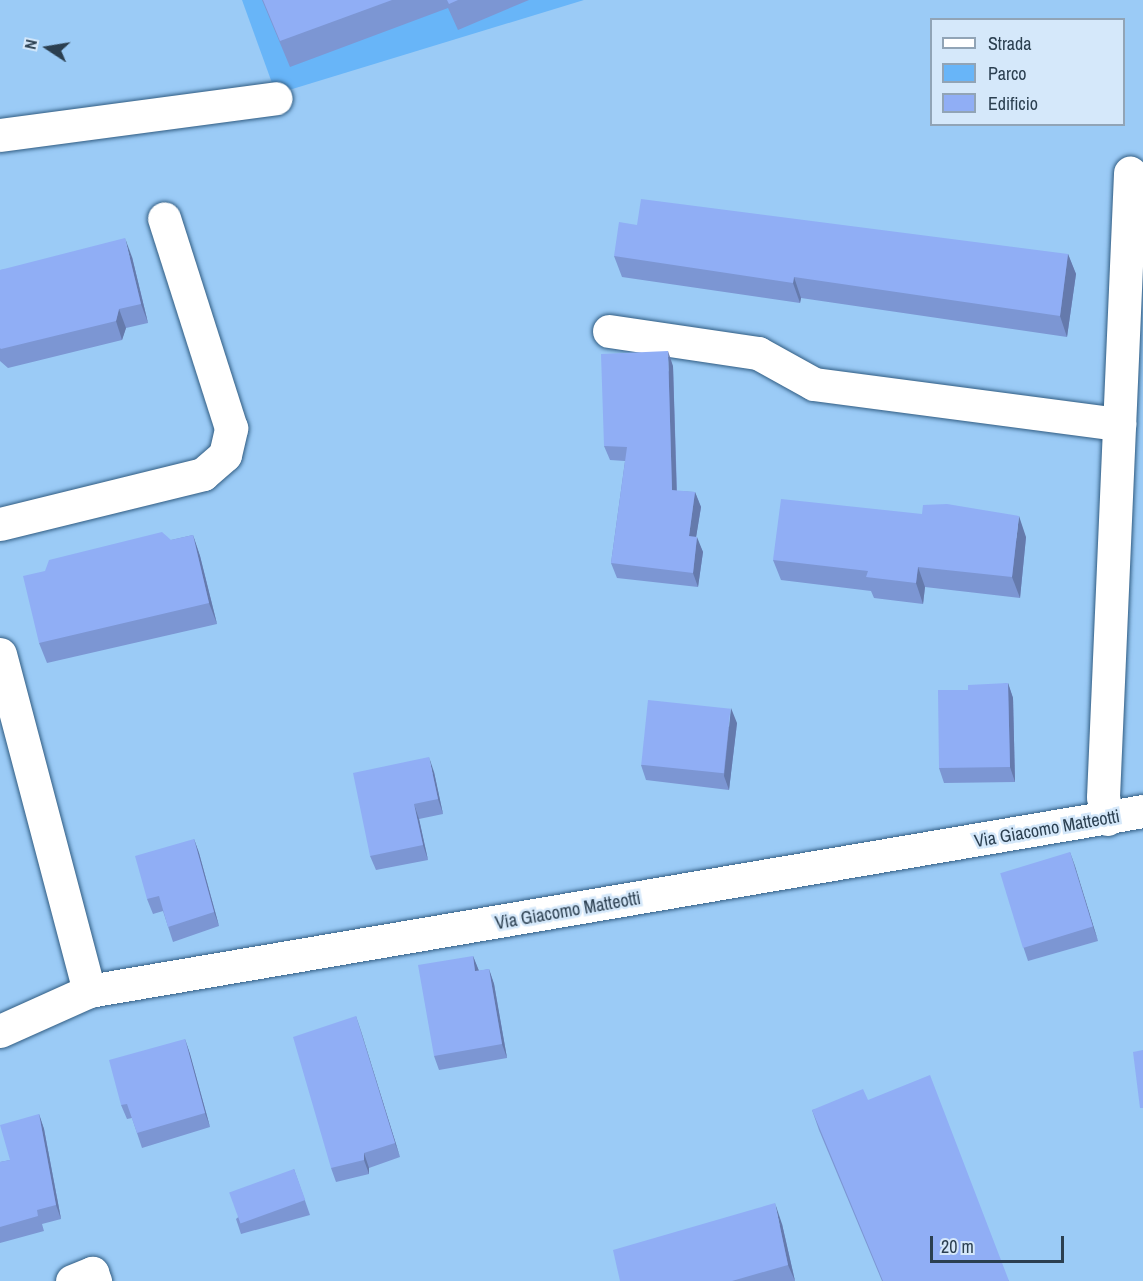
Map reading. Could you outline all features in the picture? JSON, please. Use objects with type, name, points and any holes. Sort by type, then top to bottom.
[{"type":"street","points":[[0,135],[276,98]]},
{"type":"street","points":[[1107,819],[1103,797],[1130,173]]},
{"type":"street","points":[[0,524],[203,474],[225,455],[231,428],[164,218]]},
{"type":"street","points":[[609,331],[758,353],[814,384],[1119,424]]},
{"type":"street","points":[[0,654],[88,991]]},
{"type":"street","name":"Via Giacomo Matteotti","points":[[0,1031],[88,991],[1107,819],[1143,811]]},
{"type":"street","points":[[72,1281],[92,1273],[95,1281]]},
{"type":"green space","points":[[242,0],[584,0],[276,94]]},
{"type":"building","points":[[263,0],[392,0],[280,41]]},
{"type":"building","points":[[641,199],[1068,254],[1060,316],[794,277],[793,283],[614,256],[619,222],[637,225]]},
{"type":"building","points":[[125,238],[141,304],[119,309],[116,321],[0,348],[0,270]]},
{"type":"building","points":[[668,351],[672,490],[695,492],[689,536],[697,537],[693,573],[611,563],[627,447],[604,446],[601,354]]},
{"type":"building","points":[[781,499],[922,514],[923,505],[947,504],[1019,516],[1012,577],[918,567],[916,583],[866,577],[868,571],[773,560]]},
{"type":"building","points":[[162,532],[171,540],[193,535],[209,603],[39,643],[23,576],[45,571],[49,560]]},
{"type":"building","points":[[1008,683],[1010,767],[939,768],[938,690],[968,690],[968,685]]},
{"type":"building","points":[[648,700],[731,709],[724,773],[641,765]]},
{"type":"building","points":[[429,757],[438,799],[414,804],[423,845],[370,856],[353,773]]},
{"type":"building","points":[[194,839],[214,912],[168,927],[159,896],[147,899],[135,856]]},
{"type":"building","points":[[1070,852],[1093,927],[1023,948],[1000,873]]},
{"type":"building","points":[[473,956],[475,971],[489,969],[502,1044],[434,1056],[418,965]]},
{"type":"building","points":[[356,1016],[395,1143],[364,1153],[364,1160],[331,1168],[293,1037]]},
{"type":"building","points":[[185,1039],[205,1113],[137,1133],[127,1104],[121,1105],[109,1060]]},
{"type":"building","points":[[1143,1050],[1143,1108],[1140,1108],[1133,1052]]},
{"type":"building","points":[[930,1075],[1009,1281],[883,1281],[812,1110],[863,1089],[868,1100]]},
{"type":"building","points":[[39,1114],[56,1205],[37,1210],[38,1216],[0,1227],[0,1162],[10,1160],[0,1125]]},
{"type":"building","points":[[294,1169],[305,1200],[240,1224],[229,1193]]},
{"type":"building","points":[[775,1203],[788,1265],[732,1281],[620,1281],[613,1250]]}]
